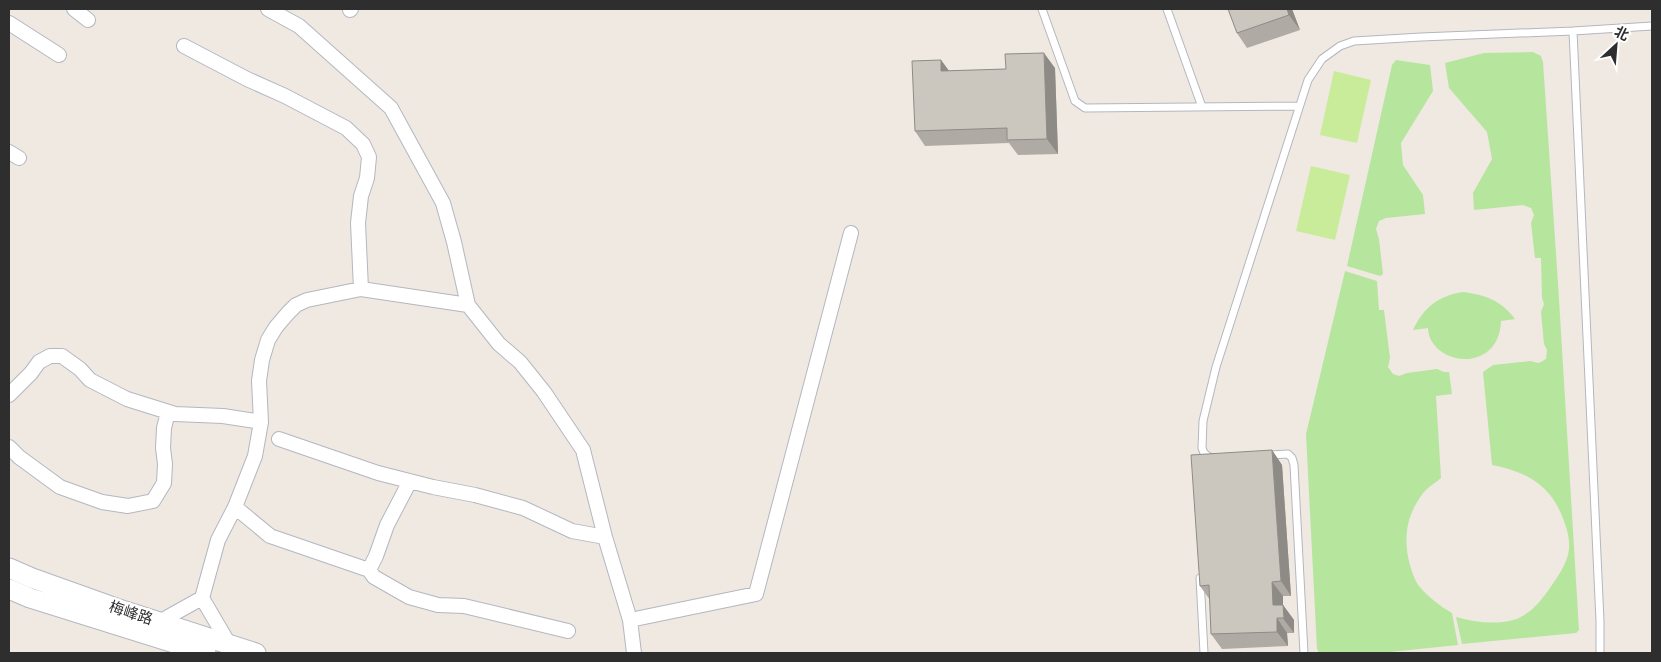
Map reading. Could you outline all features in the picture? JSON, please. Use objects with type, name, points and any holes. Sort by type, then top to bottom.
[{"type":"main road","name":"梅峰路","points":[[9,568],[50,585],[116,608],[256,653]]},
{"type":"main road","name":"梅峰路","points":[[9,590],[206,653]]},
{"type":"street","points":[[74,9],[88,20]]},
{"type":"street","points":[[268,9],[299,26],[391,108],[443,203],[468,306],[498,344],[520,362],[544,392],[582,450],[605,537],[630,620],[634,653]]},
{"type":"street","points":[[9,23],[59,55]]},
{"type":"street","points":[[184,46],[346,128],[363,144],[368,157],[367,178],[361,196],[358,223],[361,289]]},
{"type":"street","points":[[630,620],[756,594],[850,233]]},
{"type":"street","points":[[159,622],[202,598],[218,540],[235,506],[255,456],[261,422],[259,387],[262,360],[268,340],[276,327],[296,305],[306,300],[361,289],[468,306]]},
{"type":"street","points":[[9,395],[26,379],[39,362],[50,356],[62,356],[80,369],[90,380],[127,399],[175,414],[223,416],[261,422]]},
{"type":"street","points":[[9,447],[19,457],[60,487],[102,502],[128,506],[148,502],[153,500],[164,483],[165,464],[162,448],[168,412]]},
{"type":"street","points":[[279,439],[378,473],[523,508],[572,531],[605,537]]},
{"type":"street","points":[[369,570],[387,525],[410,481]]},
{"type":"street","points":[[235,506],[270,536],[369,570],[374,577],[409,597],[438,605],[464,606],[568,631]]},
{"type":"street","points":[[202,598],[229,644]]},
{"type":"lane","points":[[1042,9],[1075,101],[1085,108],[1300,106]]},
{"type":"lane","points":[[1167,9],[1202,107]]},
{"type":"lane","points":[[1225,457],[1203,455],[1202,421],[1216,368],[1308,80],[1322,59],[1340,46],[1354,41],[1652,26]]},
{"type":"lane","points":[[1573,31],[1600,653]]},
{"type":"lane","points":[[1261,456],[1288,454],[1292,458],[1294,465],[1304,653]]},
{"type":"lane","points":[[1200,566],[1204,653]]},
{"type":"green space","points":[[1533,52],[1541,56],[1543,62],[1579,630],[1576,633],[1462,644],[1456,617],[1492,623],[1513,620],[1525,615],[1550,588],[1564,566],[1569,550],[1565,524],[1560,511],[1546,491],[1528,477],[1492,465],[1483,372],[1493,365],[1530,361],[1539,363],[1546,359],[1547,350],[1544,344],[1541,312],[1544,304],[1542,298],[1541,258],[1535,258],[1531,223],[1534,215],[1531,208],[1523,205],[1474,210],[1473,193],[1492,159],[1487,132],[1449,88],[1445,63],[1484,53]]},
{"type":"green space","points":[[1396,60],[1430,65],[1433,91],[1401,143],[1403,165],[1423,195],[1425,214],[1386,218],[1379,221],[1376,229],[1383,274],[1380,276],[1347,266],[1392,65]]},
{"type":"green space","points":[[1334,71],[1371,80],[1357,143],[1320,135]]},
{"type":"green space","points":[[1311,166],[1350,175],[1335,240],[1296,231]]},
{"type":"green space","points":[[1345,271],[1377,281],[1379,310],[1384,310],[1390,358],[1388,367],[1393,374],[1399,376],[1407,373],[1437,369],[1449,372],[1452,394],[1436,396],[1441,478],[1425,491],[1416,504],[1409,520],[1406,538],[1408,556],[1414,576],[1430,598],[1452,613],[1458,645],[1380,653],[1319,653],[1317,649],[1306,434]]},
{"type":"green space","points":[[1463,292],[1478,295],[1498,303],[1515,319],[1501,321],[1497,339],[1489,351],[1477,357],[1464,359],[1451,357],[1440,350],[1431,341],[1428,328],[1413,330],[1422,315],[1433,304],[1446,296]]},
{"type":"building","points":[[1228,9],[1287,9],[1289,15],[1237,33]]},
{"type":"building","points":[[1044,53],[1047,139],[1007,140],[1007,128],[915,131],[912,61],[941,60],[941,71],[1006,69],[1005,54]]},
{"type":"building","points":[[1272,450],[1281,581],[1272,582],[1273,605],[1283,605],[1284,618],[1277,618],[1277,632],[1211,634],[1209,585],[1200,586],[1191,455]]}]
